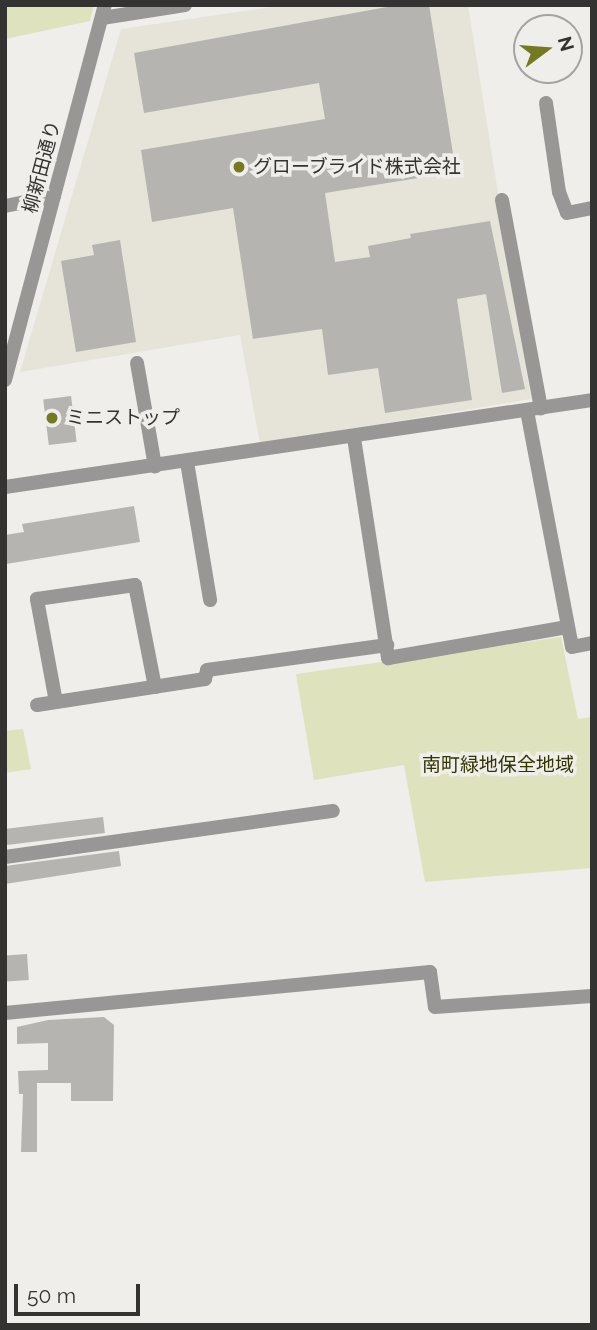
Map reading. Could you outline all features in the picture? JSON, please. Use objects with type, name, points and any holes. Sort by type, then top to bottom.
[{"type":"street","points":[[104,12],[186,5]]},
{"type":"street","name":"柳新田通り","points":[[5,380],[104,12]]},
{"type":"street","points":[[546,103],[559,192],[566,213],[592,208]]},
{"type":"street","points":[[5,206],[54,196]]},
{"type":"street","points":[[502,200],[567,627],[572,647],[592,643]]},
{"type":"street","points":[[137,363],[155,466]]},
{"type":"street","points":[[5,487],[354,439],[592,400]]},
{"type":"street","points":[[354,439],[388,658],[567,627]]},
{"type":"street","points":[[187,462],[210,600]]},
{"type":"street","points":[[55,702],[37,599],[135,585],[155,687]]},
{"type":"street","points":[[37,705],[205,678],[207,670],[387,645]]},
{"type":"street","points":[[5,857],[333,811]]},
{"type":"street","points":[[5,1013],[430,972],[435,1007],[592,996]]},
{"type":"shaded area","points":[[286,5],[468,5],[531,399],[260,444],[240,335],[20,372],[121,29]]},
{"type":"green space","points":[[5,5],[94,5],[90,21],[5,39]]},
{"type":"green space","name":"南町緑地保全地域","points":[[561,637],[578,719],[592,717],[592,868],[425,882],[404,765],[314,780],[296,674]]},
{"type":"green space","points":[[23,729],[31,769],[5,773],[5,731]]},
{"type":"building","points":[[398,5],[429,5],[456,172],[325,193],[335,262],[370,257],[368,246],[411,238],[410,234],[490,221],[525,389],[502,393],[486,294],[457,299],[472,400],[385,413],[378,368],[328,375],[322,329],[253,339],[233,208],[152,222],[141,150],[325,119],[319,83],[144,113],[134,53]]},
{"type":"building","points":[[120,240],[136,342],[76,352],[61,261],[94,255],[92,245]]},
{"type":"building","points":[[71,396],[77,442],[49,445],[43,399]]},
{"type":"building","points":[[134,506],[140,542],[6,564],[5,535],[24,532],[22,524]]},
{"type":"building","points":[[103,817],[105,833],[7,845],[5,829]]},
{"type":"building","points":[[119,851],[121,866],[5,884],[5,866]]},
{"type":"building","points":[[27,954],[29,980],[7,981],[5,956]]},
{"type":"building","points":[[104,1017],[114,1025],[113,1101],[71,1101],[71,1083],[37,1083],[37,1152],[21,1152],[23,1094],[19,1094],[18,1071],[48,1070],[48,1043],[17,1044],[17,1027],[48,1020]]},
{"type":"place","name":"グローブライド株式会社","points":[[239,167]]},
{"type":"place","name":"ミニストップ","points":[[52,418]]}]
